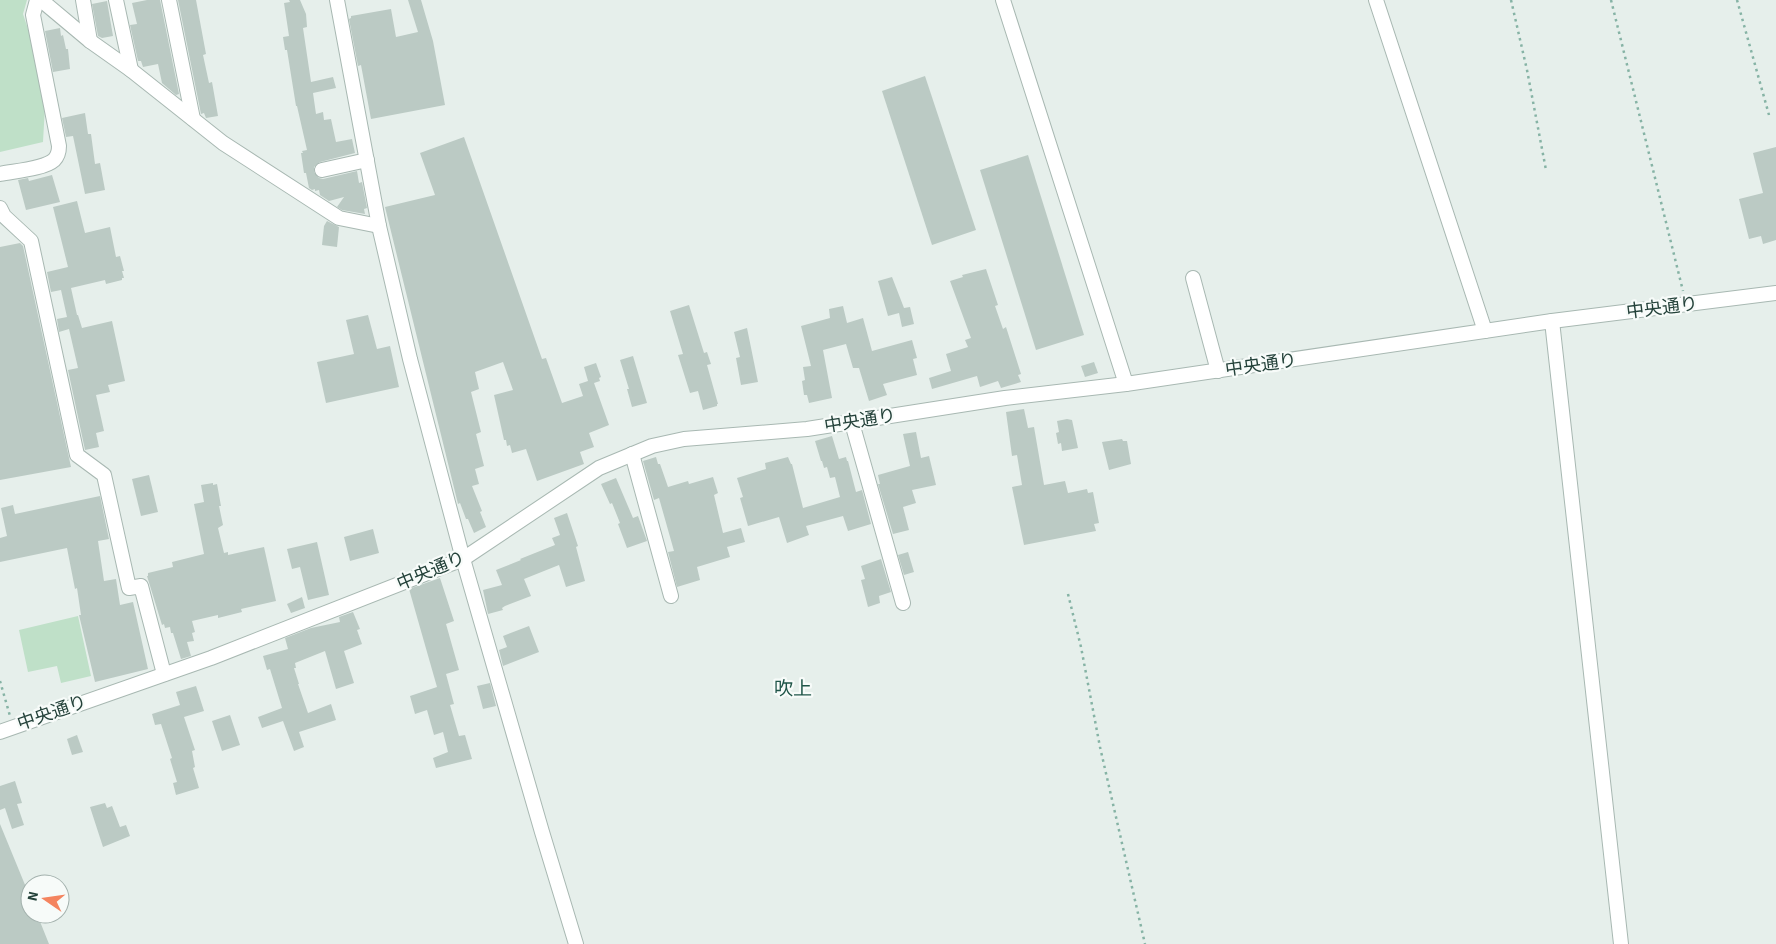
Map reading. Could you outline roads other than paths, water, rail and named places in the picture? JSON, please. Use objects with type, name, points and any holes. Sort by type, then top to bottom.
[{"type":"street","points":[[0,174],[48,164],[59,153],[33,15],[37,0]]},
{"type":"street","points":[[41,0],[90,41],[131,70],[223,143],[339,218],[379,226]]},
{"type":"street","points":[[83,0],[90,41]]},
{"type":"street","points":[[116,0],[131,70]]},
{"type":"street","points":[[170,0],[193,119]]},
{"type":"street","points":[[337,0],[379,226],[412,368],[463,559],[576,944]]},
{"type":"street","points":[[1003,0],[1126,384]]},
{"type":"street","points":[[1376,0],[1486,331]]},
{"type":"street","points":[[322,170],[367,160]]},
{"type":"street","points":[[0,208],[4,216],[31,241],[77,455],[104,475],[129,588],[141,586],[164,674]]},
{"type":"street","points":[[1194,278],[1218,371]]},
{"type":"street","name":"中央通り","points":[[6,729],[211,658],[463,559],[598,468],[652,446],[684,439],[807,429],[852,423],[1005,398],[1126,384],[1486,331],[1776,292]]},
{"type":"street","points":[[1552,322],[1621,944]]},
{"type":"street","points":[[852,423],[903,603]]},
{"type":"street","points":[[632,454],[671,596]]},
{"type":"district","name":"吹上","points":[[793,689]]}]
